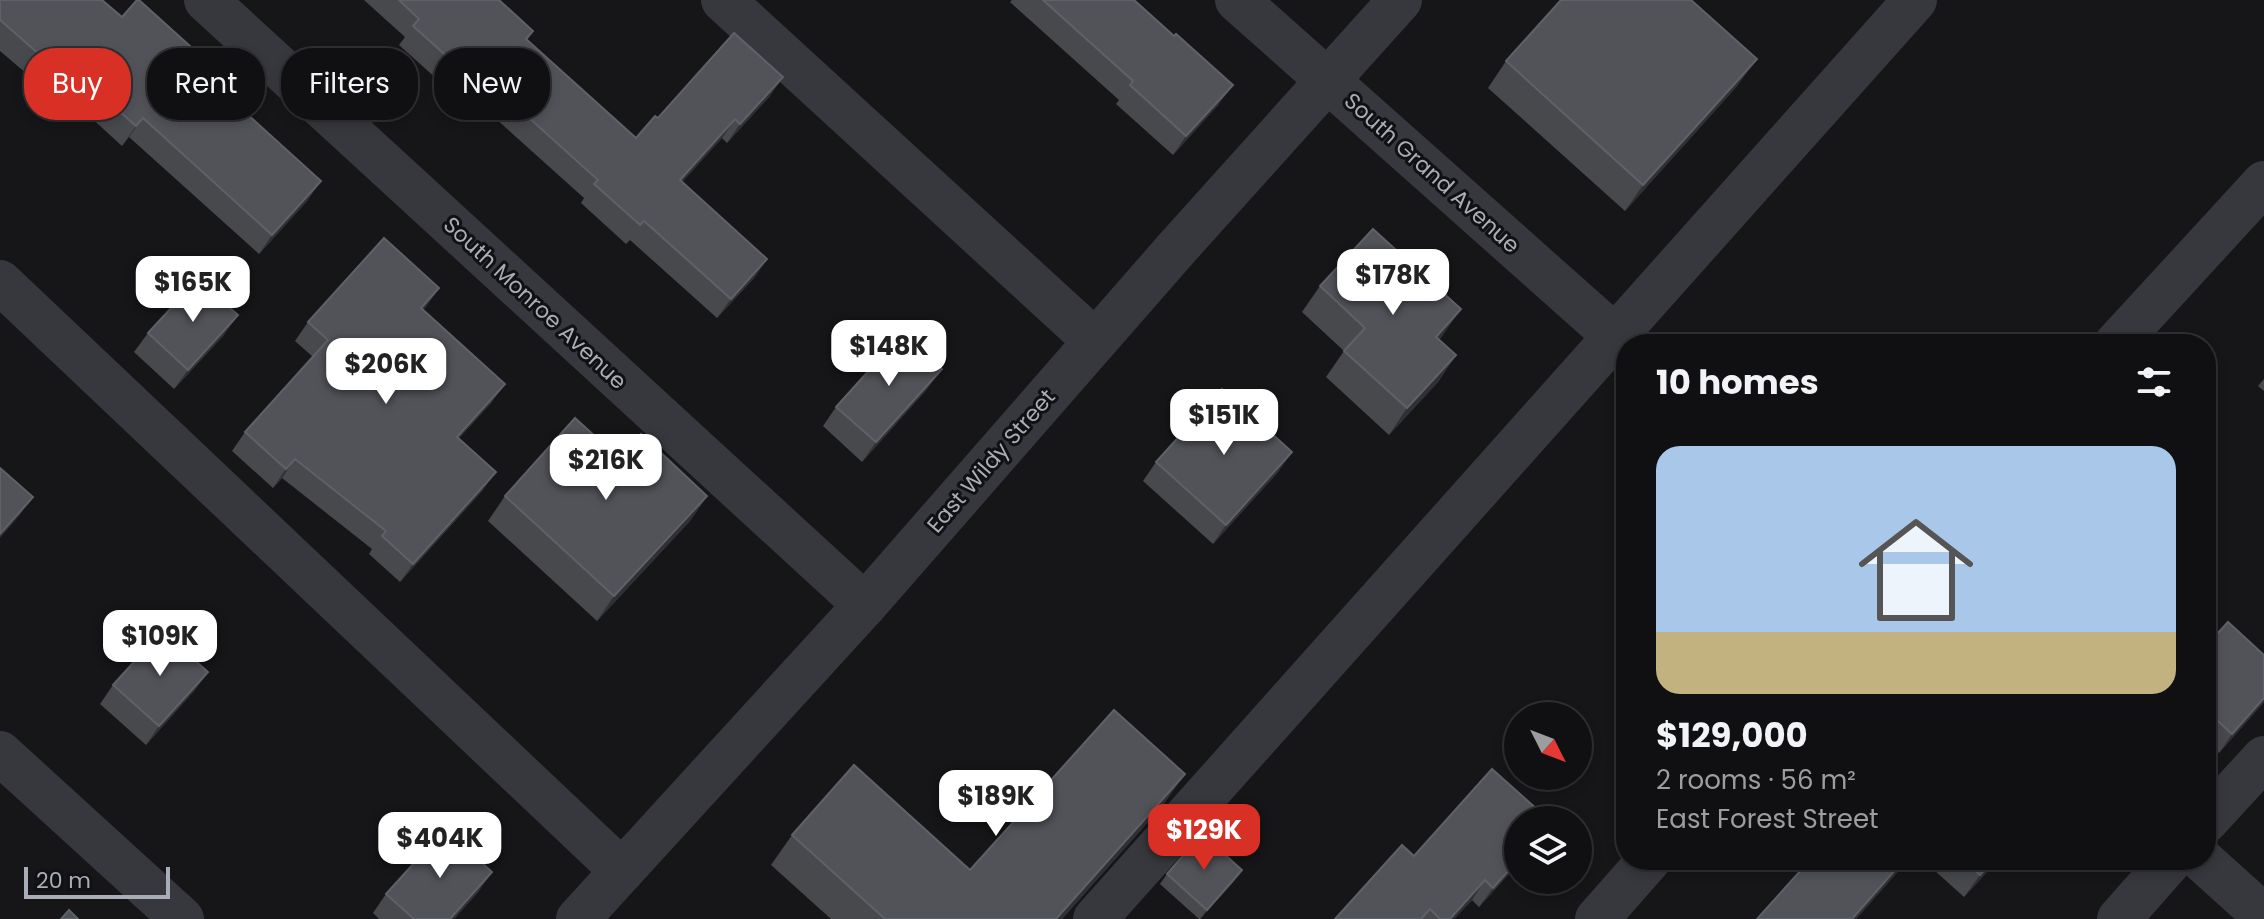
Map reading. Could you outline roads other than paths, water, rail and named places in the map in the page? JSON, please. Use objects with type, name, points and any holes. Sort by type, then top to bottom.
[{"type":"street","name":"South Monroe Avenue","points":[[206,0],[865,605]]},
{"type":"street","points":[[723,0],[1095,341]]},
{"type":"street","name":"South Grand Avenue","points":[[1237,0],[1616,337]]},
{"type":"street","name":"East Wildy Street","points":[[578,919],[865,605],[1095,341],[1400,0]]},
{"type":"street","points":[[1626,334],[1915,0]]},
{"type":"street","points":[[2125,334],[2264,183]]},
{"type":"street","points":[[0,282],[622,871]]},
{"type":"street","points":[[1095,919],[1616,345]]},
{"type":"street","points":[[0,753],[182,919]]},
{"type":"street","points":[[2216,810],[2264,758]]},
{"type":"street","points":[[1597,919],[1640,870]]},
{"type":"street","points":[[2119,919],[2162,870]]},
{"type":"street","points":[[2213,870],[2264,916]]}]
